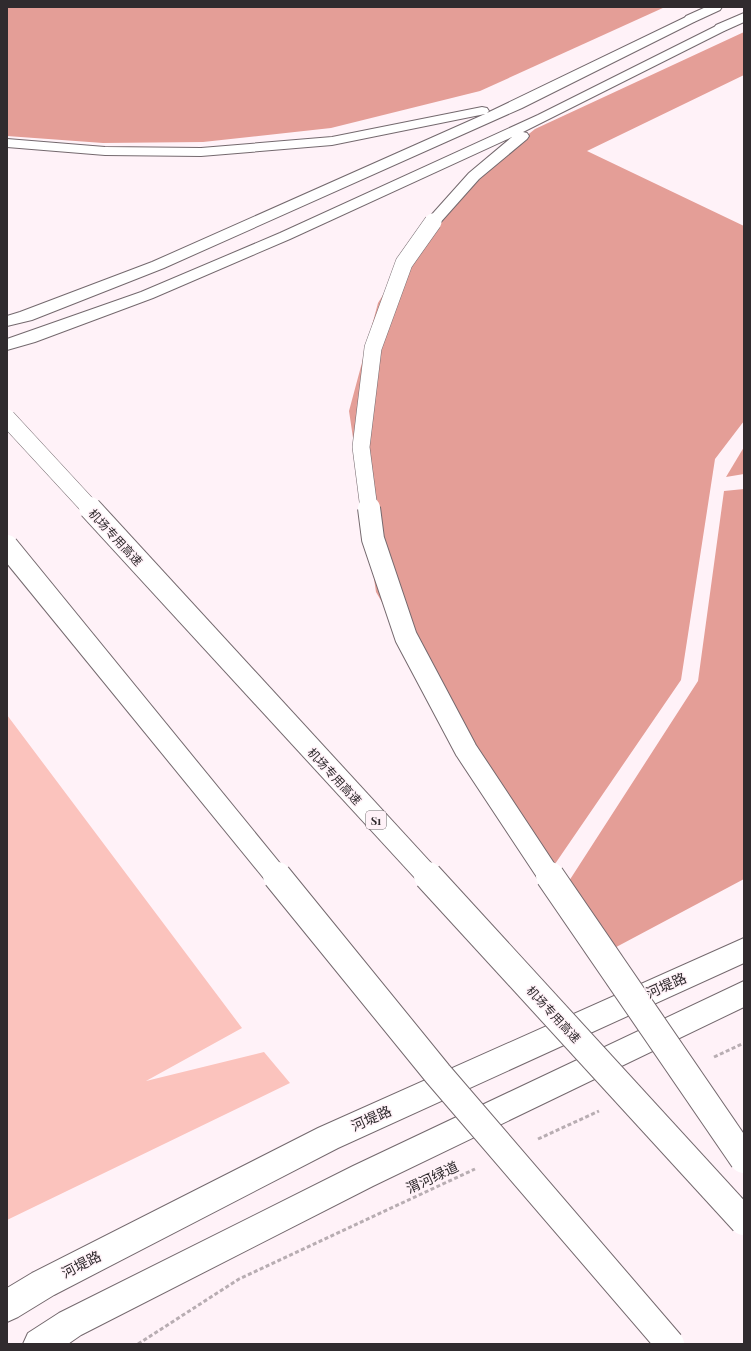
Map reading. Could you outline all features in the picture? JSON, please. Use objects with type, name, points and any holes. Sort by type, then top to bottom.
[{"type":"main road","points":[[7,322],[158,265],[516,105],[690,18],[716,7]]},
{"type":"main road","points":[[7,344],[29,338],[148,295],[292,232],[543,118],[744,17]]},
{"type":"main road","points":[[7,143],[105,151],[201,152],[332,140],[516,105]]},
{"type":"main road","points":[[543,118],[474,176],[434,221],[404,263],[373,348],[362,447],[373,539],[406,637],[466,750],[548,874],[744,1159]]},
{"type":"main road","name":"机场专用高速","points":[[7,418],[744,1221]]},
{"type":"main road","points":[[7,546],[433,1068],[670,1344]]},
{"type":"main road","name":"河堤路","points":[[7,1306],[43,1284],[328,1138],[744,950]]},
{"type":"main road","points":[[39,1344],[70,1324],[363,1176],[744,994]]},
{"type":"path","points":[[708,1060],[744,1043]]},
{"type":"path","points":[[535,1141],[607,1107]]},
{"type":"path","name":"渭河绿道","points":[[138,1344],[239,1279],[477,1168]]},
{"type":"shaded area","points":[[7,7],[665,7],[480,91],[331,128],[203,142],[103,143],[7,136]]},
{"type":"shaded area","points":[[744,32],[744,75],[587,151],[744,226],[744,421],[715,459],[681,680],[544,880],[376,592],[349,411],[378,303],[437,208],[535,129]]},
{"type":"shaded area","points":[[744,447],[744,474],[726,477]]},
{"type":"shaded area","points":[[744,489],[744,879],[605,953],[560,895],[698,681],[724,491]]},
{"type":"shaded area","points":[[7,715],[242,1028],[146,1081],[264,1052],[290,1083],[7,1220]]}]
